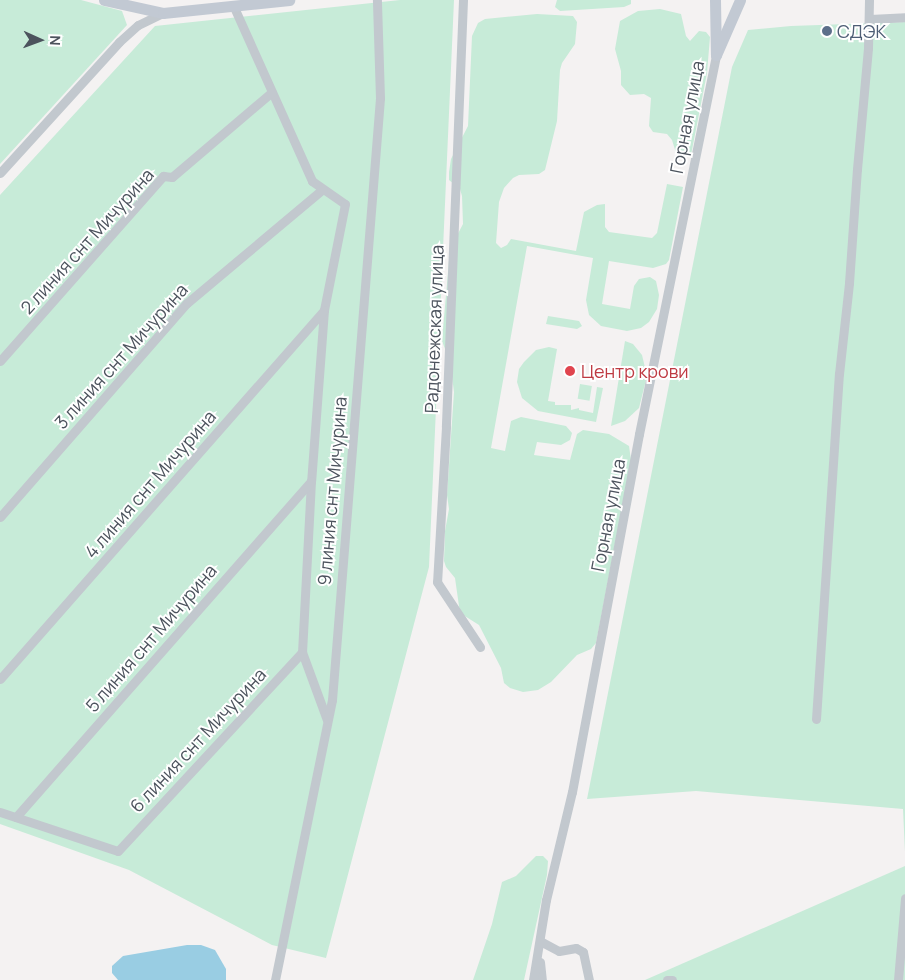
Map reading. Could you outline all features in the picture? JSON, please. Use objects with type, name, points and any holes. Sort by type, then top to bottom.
[{"type":"street","points":[[104,0],[163,12],[289,0]]},
{"type":"street","name":"9 линия снт Мичурина","points":[[275,980],[332,700],[380,98],[377,0]]},
{"type":"street","name":"Радонежская улица","points":[[463,0],[446,428],[437,582],[480,647]]},
{"type":"street","points":[[715,0],[716,55]]},
{"type":"street","points":[[716,55],[740,0]]},
{"type":"street","points":[[816,719],[839,374],[849,283],[870,19],[869,0]]},
{"type":"street","points":[[233,5],[312,181],[345,204],[324,310],[311,481],[302,652],[327,720]]},
{"type":"street","points":[[0,173],[119,42],[138,25],[163,12]]},
{"type":"street","points":[[870,19],[905,17]]},
{"type":"street","name":"Горная улица","points":[[533,980],[546,900],[572,792],[640,434],[716,55]]},
{"type":"street","name":"2 линия снт Мичурина","points":[[0,361],[163,176],[172,177],[272,92]]},
{"type":"street","name":"3 линия снт Мичурина","points":[[0,517],[187,302],[323,189]]},
{"type":"street","name":"4 линия снт Мичурина","points":[[0,679],[324,310]]},
{"type":"street","name":"5 линия снт Мичурина","points":[[16,817],[311,481]]},
{"type":"street","name":"6 линия снт Мичурина","points":[[16,817],[118,851],[302,652]]},
{"type":"street","points":[[0,812],[16,817]]},
{"type":"street","points":[[898,980],[905,898]]},
{"type":"street","points":[[540,941],[542,980]]},
{"type":"street","points":[[540,941],[559,951],[576,948],[583,952],[589,980]]},
{"type":"street","points":[[667,980],[672,980]]},
{"type":"green space","points":[[0,0],[81,0],[122,11],[127,25],[0,164]]},
{"type":"green space","points":[[400,0],[454,0],[429,567],[326,958],[272,945],[129,870],[0,824],[0,195],[155,26]]},
{"type":"green space","points":[[557,0],[631,0],[631,4],[624,7],[560,11],[555,7]]},
{"type":"green space","points":[[660,9],[681,14],[686,36],[690,41],[699,31],[706,32],[710,37],[707,73],[691,155],[683,156],[676,153],[672,140],[667,134],[653,132],[649,126],[651,98],[644,94],[630,95],[621,85],[621,71],[615,49],[620,21],[638,11]]},
{"type":"green space","points":[[537,14],[573,16],[577,22],[575,44],[562,63],[560,70],[557,121],[545,170],[539,174],[519,175],[513,178],[504,188],[499,202],[496,243],[501,248],[507,245],[511,239],[576,251],[584,212],[597,205],[605,204],[605,227],[609,232],[652,238],[657,233],[667,184],[683,187],[669,260],[666,264],[653,268],[609,261],[602,304],[630,309],[634,286],[639,279],[650,277],[656,281],[659,295],[657,309],[649,322],[641,328],[627,331],[601,326],[589,315],[586,300],[593,258],[527,246],[491,448],[505,451],[511,421],[521,417],[566,426],[572,433],[570,440],[561,445],[537,442],[534,455],[570,460],[577,434],[583,430],[609,434],[629,446],[631,460],[596,643],[591,649],[577,655],[551,682],[538,690],[523,692],[510,688],[504,683],[501,668],[479,625],[460,613],[455,578],[446,567],[444,561],[445,531],[449,509],[447,495],[454,392],[450,362],[442,341],[450,249],[463,224],[462,196],[460,189],[449,180],[449,172],[451,159],[468,126],[472,36],[478,23],[485,19]]},
{"type":"green space","points":[[905,22],[905,852],[903,809],[696,791],[587,799],[732,67],[748,30],[791,26]]},
{"type":"green space","points":[[548,316],[579,321],[582,326],[577,329],[546,324]]},
{"type":"green space","points":[[625,341],[633,344],[642,355],[647,376],[639,408],[625,421],[611,426]]},
{"type":"green space","points":[[549,347],[557,349],[548,401],[555,402],[555,405],[571,405],[571,410],[579,408],[579,410],[593,413],[597,387],[603,388],[596,422],[538,411],[522,398],[517,382],[519,369],[536,350]]},
{"type":"green space","points":[[580,384],[592,386],[590,401],[578,399]]},
{"type":"green space","points":[[536,856],[543,856],[548,861],[547,875],[524,980],[473,980],[492,924],[502,882],[516,876]]},
{"type":"green space","points":[[905,866],[905,980],[645,980]]},
{"type":"water","points":[[187,945],[201,945],[215,950],[226,969],[226,980],[118,980],[112,973],[112,966],[123,956]]},
{"type":"place","name":"СДЭК","points":[[827,31]]},
{"type":"place","name":"Центр крови","points":[[570,371]]}]
